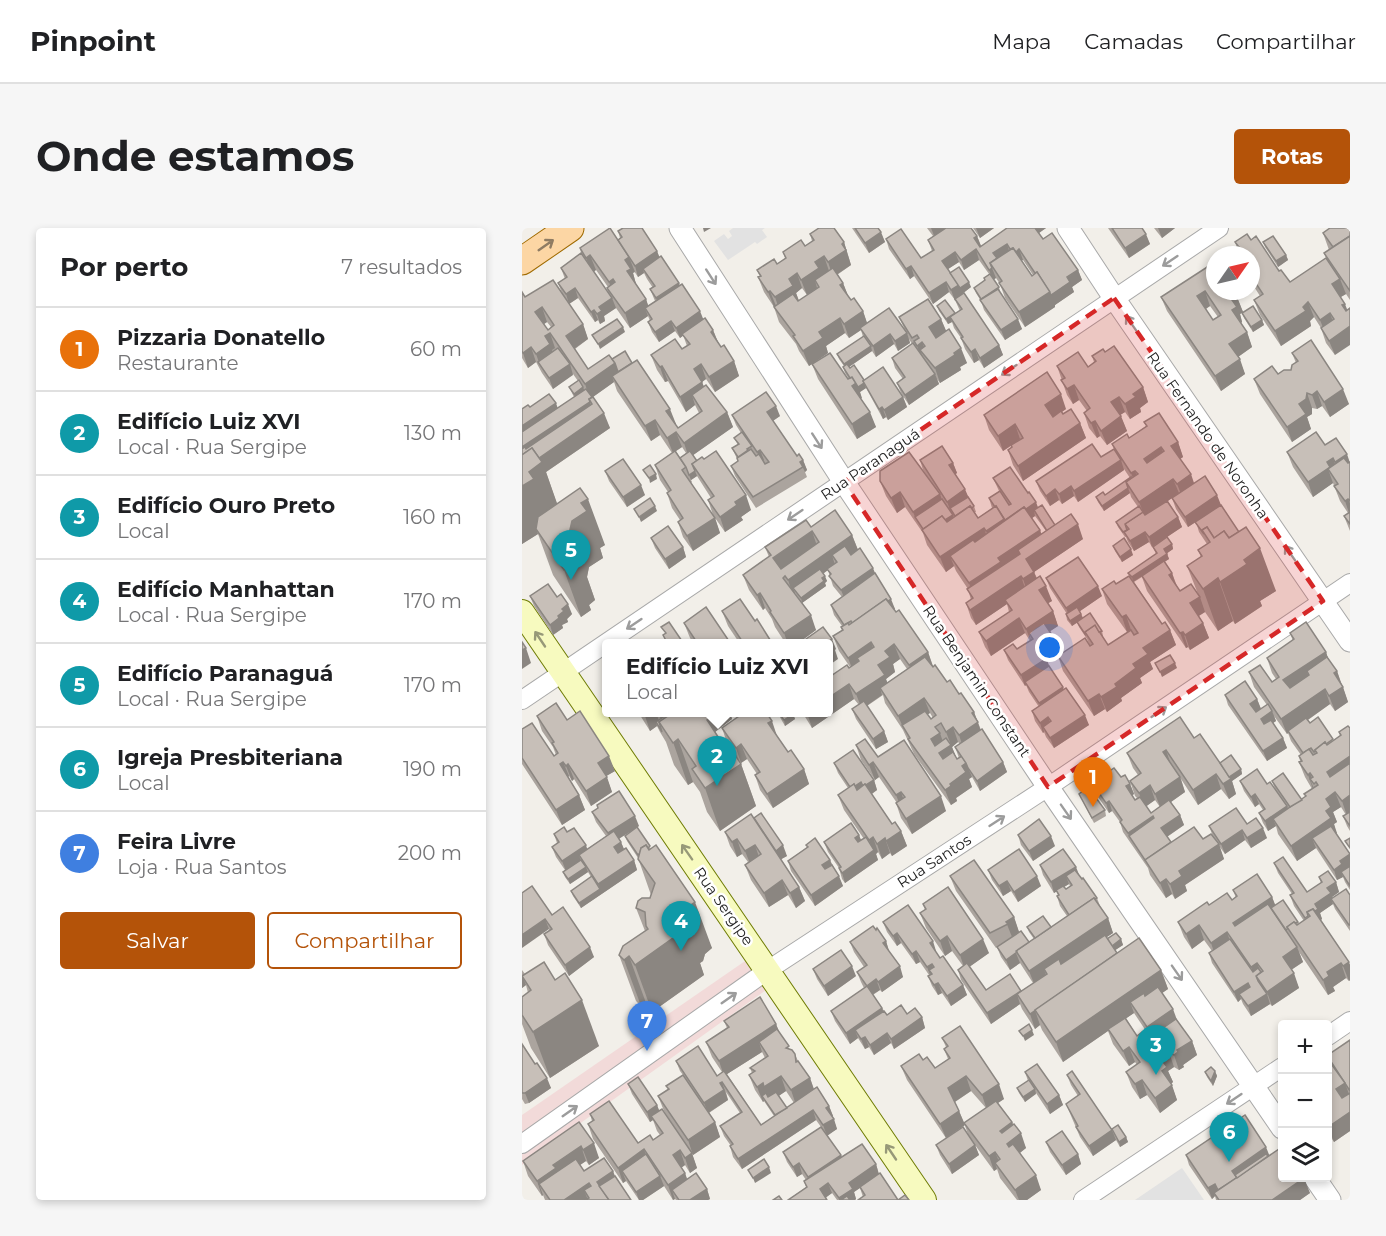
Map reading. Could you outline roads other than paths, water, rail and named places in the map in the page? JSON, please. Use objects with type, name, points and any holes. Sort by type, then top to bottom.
[{"type":"main road","points":[[522,261],[570,228]]},
{"type":"main road","name":"Rua Sergipe","points":[[522,612],[924,1200]]},
{"type":"street","name":"Rua Benjamin Constant","points":[[680,228],[844,482],[1048,787],[1278,1122]]},
{"type":"street","name":"Rua Fernando de Noronha","points":[[1068,228],[1350,641]]},
{"type":"street","name":"Rua Paranaguá","points":[[612,639],[1219,228]]},
{"type":"street","name":"Rua Santos","points":[[522,1144],[768,970],[1048,787],[1350,583]]},
{"type":"street","name":"Rua Paranaguá","points":[[522,700],[602,646]]},
{"type":"street","points":[[1332,1033],[1350,1021]]},
{"type":"street","points":[[1083,1200],[1278,1070]]},
{"type":"street","points":[[1318,1182],[1330,1200]]},
{"type":"place","name":"Edifício Paranaguá","points":[[571,580]]},
{"type":"place","name":"Edifício Luiz XVI","points":[[717,786]]},
{"type":"place","name":"Pizzaria Donatello","points":[[1093,807]]},
{"type":"place","name":"Edifício Manhattan","points":[[681,951]]},
{"type":"place","name":"Feira Livre","points":[[647,1051]]},
{"type":"place","name":"Edifício Ouro Preto","points":[[1156,1075]]},
{"type":"place","name":"Igreja Presbiteriana","points":[[1229,1162]]}]
